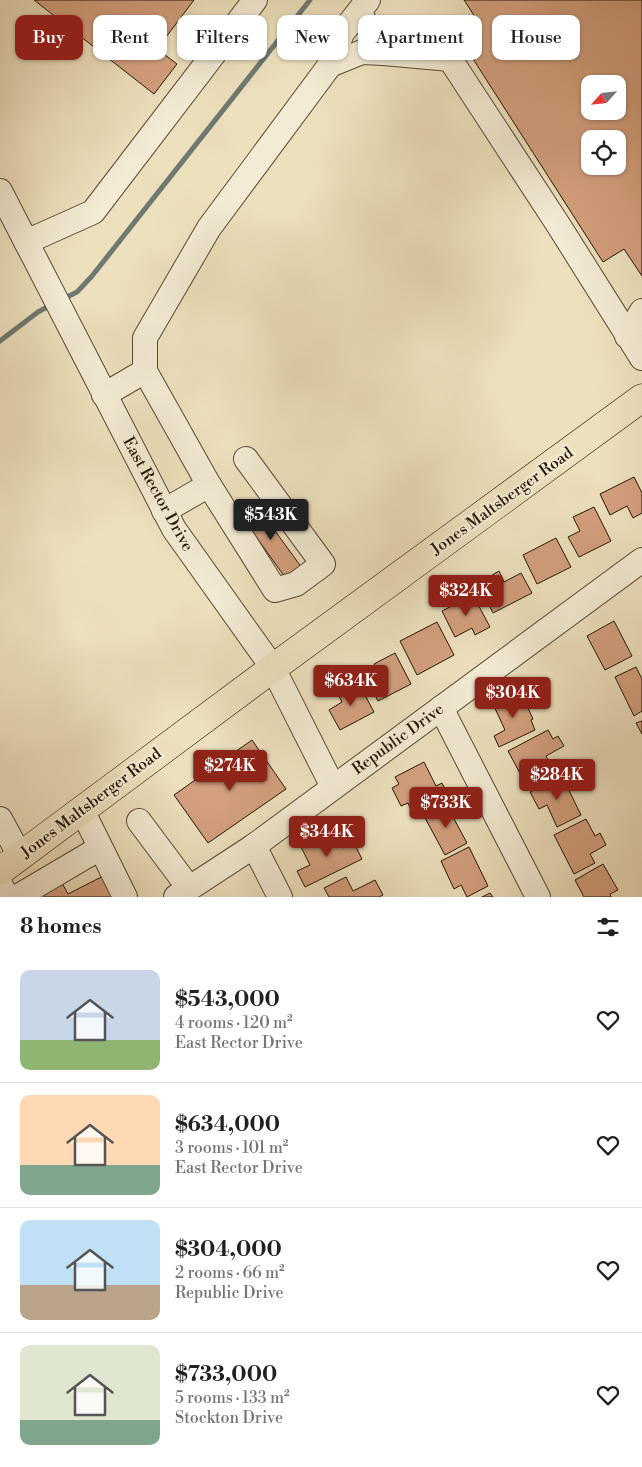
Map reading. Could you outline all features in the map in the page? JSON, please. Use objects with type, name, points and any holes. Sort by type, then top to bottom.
[{"type":"main road","name":"Jones Maltsberger Road","points":[[10,864],[272,668],[642,398]]},
{"type":"street","points":[[26,242],[93,212],[255,0]]},
{"type":"street","points":[[246,459],[323,564],[296,584],[275,590],[209,485],[145,372],[145,338],[209,228],[330,65],[342,33],[363,6]]},
{"type":"street","points":[[330,65],[358,54]]},
{"type":"street","points":[[451,60],[642,358]]},
{"type":"street","name":"East Rector Drive","points":[[0,191],[174,529],[272,668],[333,787]]},
{"type":"street","points":[[627,336],[642,311]]},
{"type":"street","points":[[104,395],[145,372]]},
{"type":"street","points":[[164,511],[209,485]]},
{"type":"street","name":"Republic Drive","points":[[183,893],[254,846],[441,708],[639,570]]},
{"type":"street","points":[[441,708],[538,897]]},
{"type":"street","points":[[82,810],[125,897]]},
{"type":"street","points":[[0,819],[10,864]]},
{"type":"street","points":[[139,821],[183,893]]},
{"type":"street","points":[[254,846],[280,897]]},
{"type":"street","points":[[17,897],[100,848]]},
{"type":"street","points":[[0,884],[7,897]]},
{"type":"building","points":[[34,0],[194,0],[183,15],[177,15],[177,23],[167,36],[167,15],[93,15],[93,46],[83,38],[83,15],[53,15]]},
{"type":"building","points":[[464,0],[642,0],[642,276],[624,249],[603,262],[474,60],[482,60],[482,15],[474,15]]},
{"type":"building","points":[[167,56],[177,64],[154,94],[111,60],[167,60]]},
{"type":"building","points":[[634,477],[642,493],[642,513],[633,518],[627,506],[610,515],[600,494]]},
{"type":"building","points":[[254,502],[302,568],[287,580],[239,513]]},
{"type":"building","points":[[594,507],[611,541],[579,557],[568,537],[580,531],[573,517]]},
{"type":"building","points":[[556,538],[571,567],[537,584],[523,555]]},
{"type":"building","points":[[499,571],[504,582],[521,573],[532,593],[493,613],[483,593],[494,587],[489,577]]},
{"type":"building","points":[[473,595],[490,627],[475,635],[472,628],[455,637],[442,611]]},
{"type":"building","points":[[614,621],[632,656],[605,670],[587,636]]},
{"type":"building","points":[[437,622],[454,655],[417,675],[400,641]]},
{"type":"building","points":[[395,653],[411,684],[378,701],[369,684],[381,678],[374,664]]},
{"type":"building","points":[[636,667],[642,679],[642,711],[634,716],[615,677]]},
{"type":"building","points":[[358,682],[374,712],[340,730],[329,710],[342,702],[337,693]]},
{"type":"building","points":[[520,691],[533,719],[531,720],[535,730],[499,747],[494,736],[505,730],[493,704]]},
{"type":"building","points":[[642,721],[642,734],[636,723]]},
{"type":"building","points":[[548,730],[553,739],[558,736],[564,746],[546,756],[550,764],[544,767],[549,777],[528,788],[508,751]]},
{"type":"building","points":[[252,740],[286,789],[208,843],[174,795]]},
{"type":"building","points":[[424,762],[436,786],[442,783],[449,797],[413,814],[408,803],[401,806],[392,788],[399,784],[395,777]]},
{"type":"building","points":[[562,776],[581,815],[557,827],[547,805],[539,809],[530,792]]},
{"type":"building","points":[[446,804],[467,843],[445,855],[424,816]]},
{"type":"building","points":[[586,819],[595,836],[600,833],[606,845],[590,854],[595,863],[574,874],[554,835]]},
{"type":"building","points":[[334,830],[343,848],[354,843],[362,859],[305,887],[297,871],[310,865],[301,847]]},
{"type":"building","points":[[469,847],[488,886],[467,897],[461,885],[454,889],[441,861]]},
{"type":"building","points":[[603,864],[618,890],[610,894],[611,897],[584,897],[575,880]]},
{"type":"building","points":[[107,874],[119,897],[45,897],[43,893],[62,883],[68,894]]},
{"type":"building","points":[[346,877],[353,891],[375,880],[383,895],[379,897],[329,897],[324,888]]},
{"type":"building","points":[[490,893],[493,897],[482,897]]},
{"type":"waterway","points":[[63,299],[77,292],[92,276],[310,0]]},
{"type":"waterway","points":[[0,341],[38,312],[51,305]]}]
